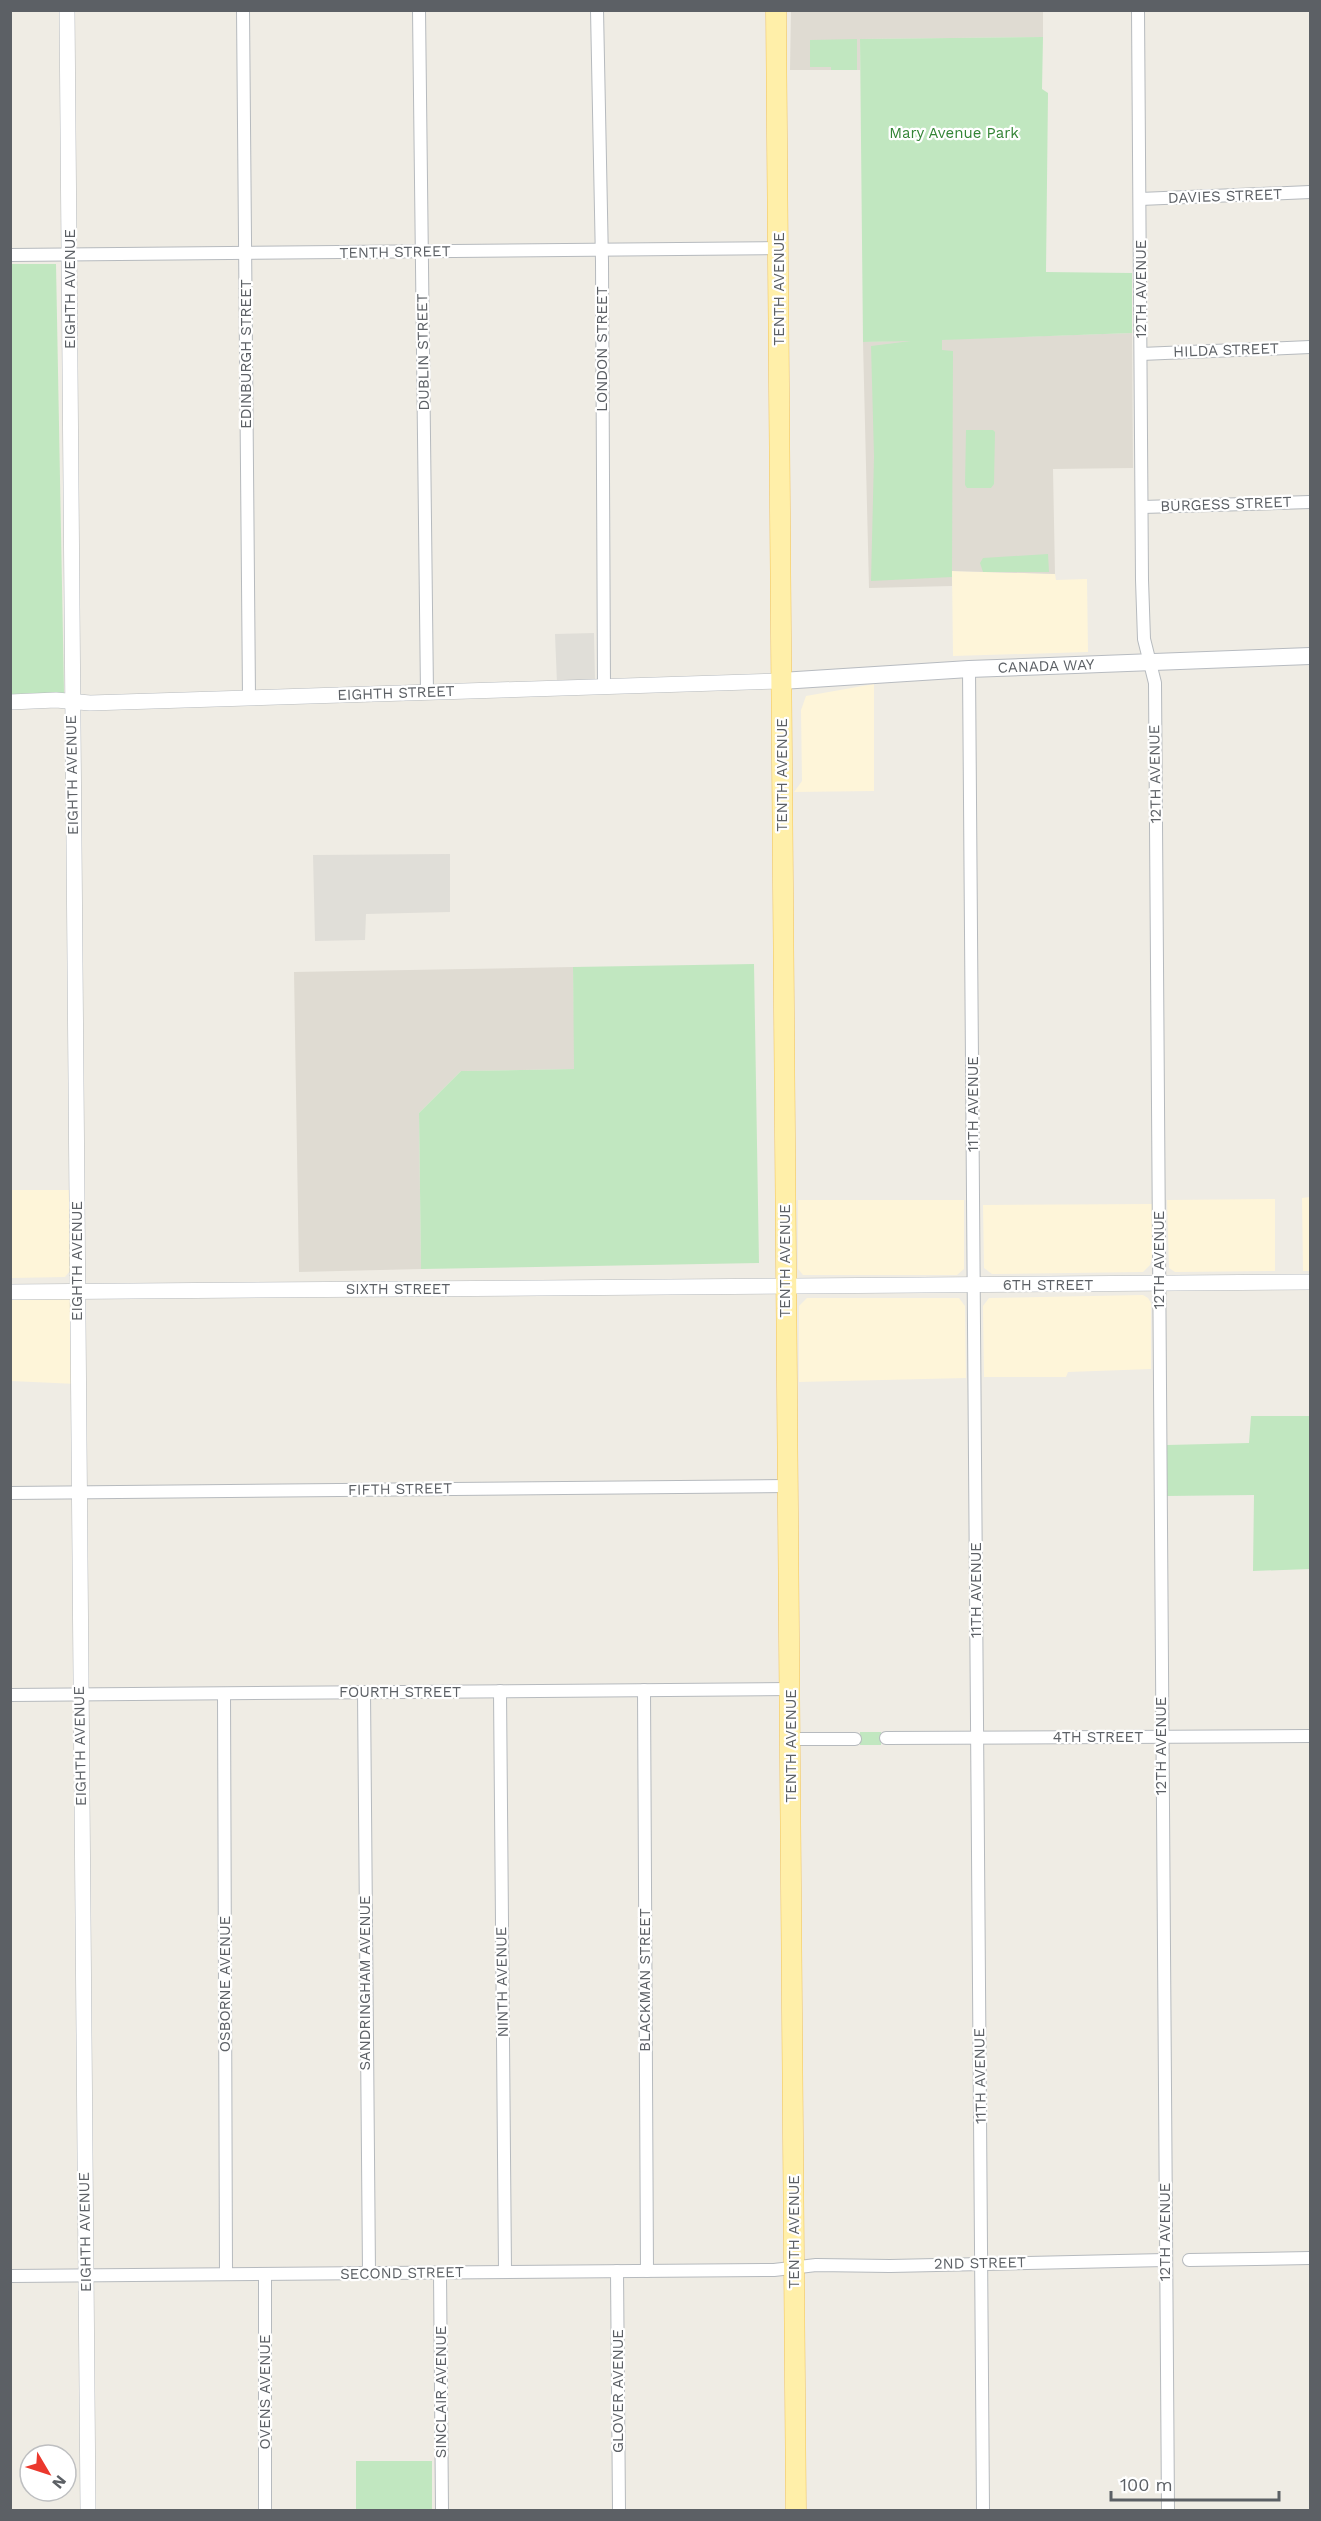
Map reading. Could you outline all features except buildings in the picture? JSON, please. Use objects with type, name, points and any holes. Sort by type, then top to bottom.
[{"type":"main road","name":"TENTH AVENUE","points":[[776,10],[796,2511]]},
{"type":"main road","name":"CANADA WAY","points":[[781,681],[969,669],[1311,656]]},
{"type":"street","name":"EIGHTH AVENUE","points":[[67,10],[88,2511]]},
{"type":"street","name":"EDINBURGH STREET","points":[[243,10],[249,697]]},
{"type":"street","name":"DUBLIN STREET","points":[[419,10],[427,693]]},
{"type":"street","name":"LONDON STREET","points":[[597,10],[604,687]]},
{"type":"street","name":"12TH AVENUE","points":[[1138,10],[1144,639],[1155,683],[1168,2511]]},
{"type":"street","name":"DAVIES STREET","points":[[1140,199],[1311,192]]},
{"type":"street","name":"TENTH STREET","points":[[10,255],[779,248]]},
{"type":"street","name":"HILDA STREET","points":[[1141,354],[1311,347]]},
{"type":"street","name":"BURGESS STREET","points":[[1142,507],[1311,502]]},
{"type":"street","name":"11TH AVENUE","points":[[969,669],[983,2511]]},
{"type":"street","name":"EIGHTH STREET","points":[[10,702],[56,700],[72,703],[781,681]]},
{"type":"street","name":"6TH STREET","points":[[786,1286],[1311,1282]]},
{"type":"street","name":"SIXTH STREET","points":[[10,1292],[786,1286]]},
{"type":"street","name":"FIFTH STREET","points":[[10,1493],[789,1486]]},
{"type":"street","name":"FOURTH STREET","points":[[10,1695],[790,1689]]},
{"type":"street","name":"BLACKMAN STREET","points":[[644,1690],[647,2271]]},
{"type":"street","name":"NINTH AVENUE","points":[[500,1691],[505,2272]]},
{"type":"street","name":"SANDRINGHAM AVENUE","points":[[364,1692],[369,2273]]},
{"type":"street","name":"OSBORNE AVENUE","points":[[224,1694],[226,2274]]},
{"type":"street","name":"4TH STREET","points":[[886,1738],[1311,1736]]},
{"type":"street","points":[[791,1739],[855,1739]]},
{"type":"street","points":[[1189,2260],[1311,2258]]},
{"type":"street","name":"2ND STREET","points":[[794,2268],[816,2265],[890,2266],[1165,2260]]},
{"type":"street","name":"SECOND STREET","points":[[10,2277],[794,2268]]},
{"type":"street","name":"GLOVER AVENUE","points":[[617,2271],[619,2511]]},
{"type":"street","name":"SINCLAIR AVENUE","points":[[440,2273],[442,2511]]},
{"type":"street","name":"OVENS AVENUE","points":[[265,2274],[265,2511]]},
{"type":"shaded area","points":[[791,11],[1043,11],[1043,37],[860,39],[860,70],[790,70]]},
{"type":"shaded area","points":[[1132,333],[1133,468],[1053,469],[1055,574],[952,571],[952,586],[869,588],[863,342]]},
{"type":"shaded area","points":[[952,571],[1055,574],[1056,580],[1087,579],[1088,652],[953,656]]},
{"type":"shaded area","points":[[594,633],[595,682],[557,683],[555,634]]},
{"type":"shaded area","points":[[874,684],[874,791],[794,792],[802,781],[801,710],[806,696]]},
{"type":"shaded area","points":[[450,854],[450,912],[366,914],[365,940],[315,941],[313,855]]},
{"type":"shaded area","points":[[573,967],[575,1069],[461,1071],[419,1113],[421,1269],[299,1272],[294,972]]},
{"type":"shaded area","points":[[10,1190],[70,1190],[70,1271],[65,1277],[11,1278]]},
{"type":"shaded area","points":[[1310,1197],[1310,1271],[1303,1271],[1302,1198]]},
{"type":"shaded area","points":[[1275,1199],[1275,1271],[1175,1272],[1169,1268],[1167,1200]]},
{"type":"shaded area","points":[[798,1200],[964,1200],[964,1269],[957,1275],[803,1275],[798,1269]]},
{"type":"shaded area","points":[[1152,1204],[1152,1257],[1150,1265],[1143,1272],[992,1274],[984,1268],[983,1205]]},
{"type":"shaded area","points":[[10,1292],[78,1292],[77,1384],[11,1381]]},
{"type":"shaded area","points":[[1143,1295],[1151,1303],[1151,1369],[1068,1372],[1066,1377],[984,1377],[983,1306],[989,1298]]},
{"type":"shaded area","points":[[807,1298],[959,1298],[965,1306],[966,1378],[799,1382],[799,1306]]},
{"type":"green space","name":"Mary Avenue Park","points":[[1043,37],[1042,89],[1048,93],[1046,272],[1132,273],[1132,333],[942,340],[942,350],[953,351],[952,577],[871,581],[874,456],[871,346],[911,341],[863,342],[860,39]]},
{"type":"green space","points":[[857,39],[857,70],[810,67],[810,40]]},
{"type":"green space","points":[[10,264],[56,264],[64,693],[11,694]]},
{"type":"green space","points":[[966,430],[993,430],[995,432],[994,484],[991,488],[967,488],[965,485]]},
{"type":"green space","points":[[1048,554],[1049,572],[983,572],[980,563],[983,558]]},
{"type":"green space","points":[[754,964],[759,1263],[421,1269],[419,1113],[461,1071],[574,1069],[573,967]]},
{"type":"green space","points":[[1251,1416],[1310,1416],[1310,1569],[1253,1571],[1254,1495],[1167,1496],[1167,1445],[1249,1443]]},
{"type":"green space","points":[[860,1732],[881,1732],[881,1745],[860,1745]]},
{"type":"green space","points":[[356,2461],[432,2461],[432,2510],[356,2510]]}]
